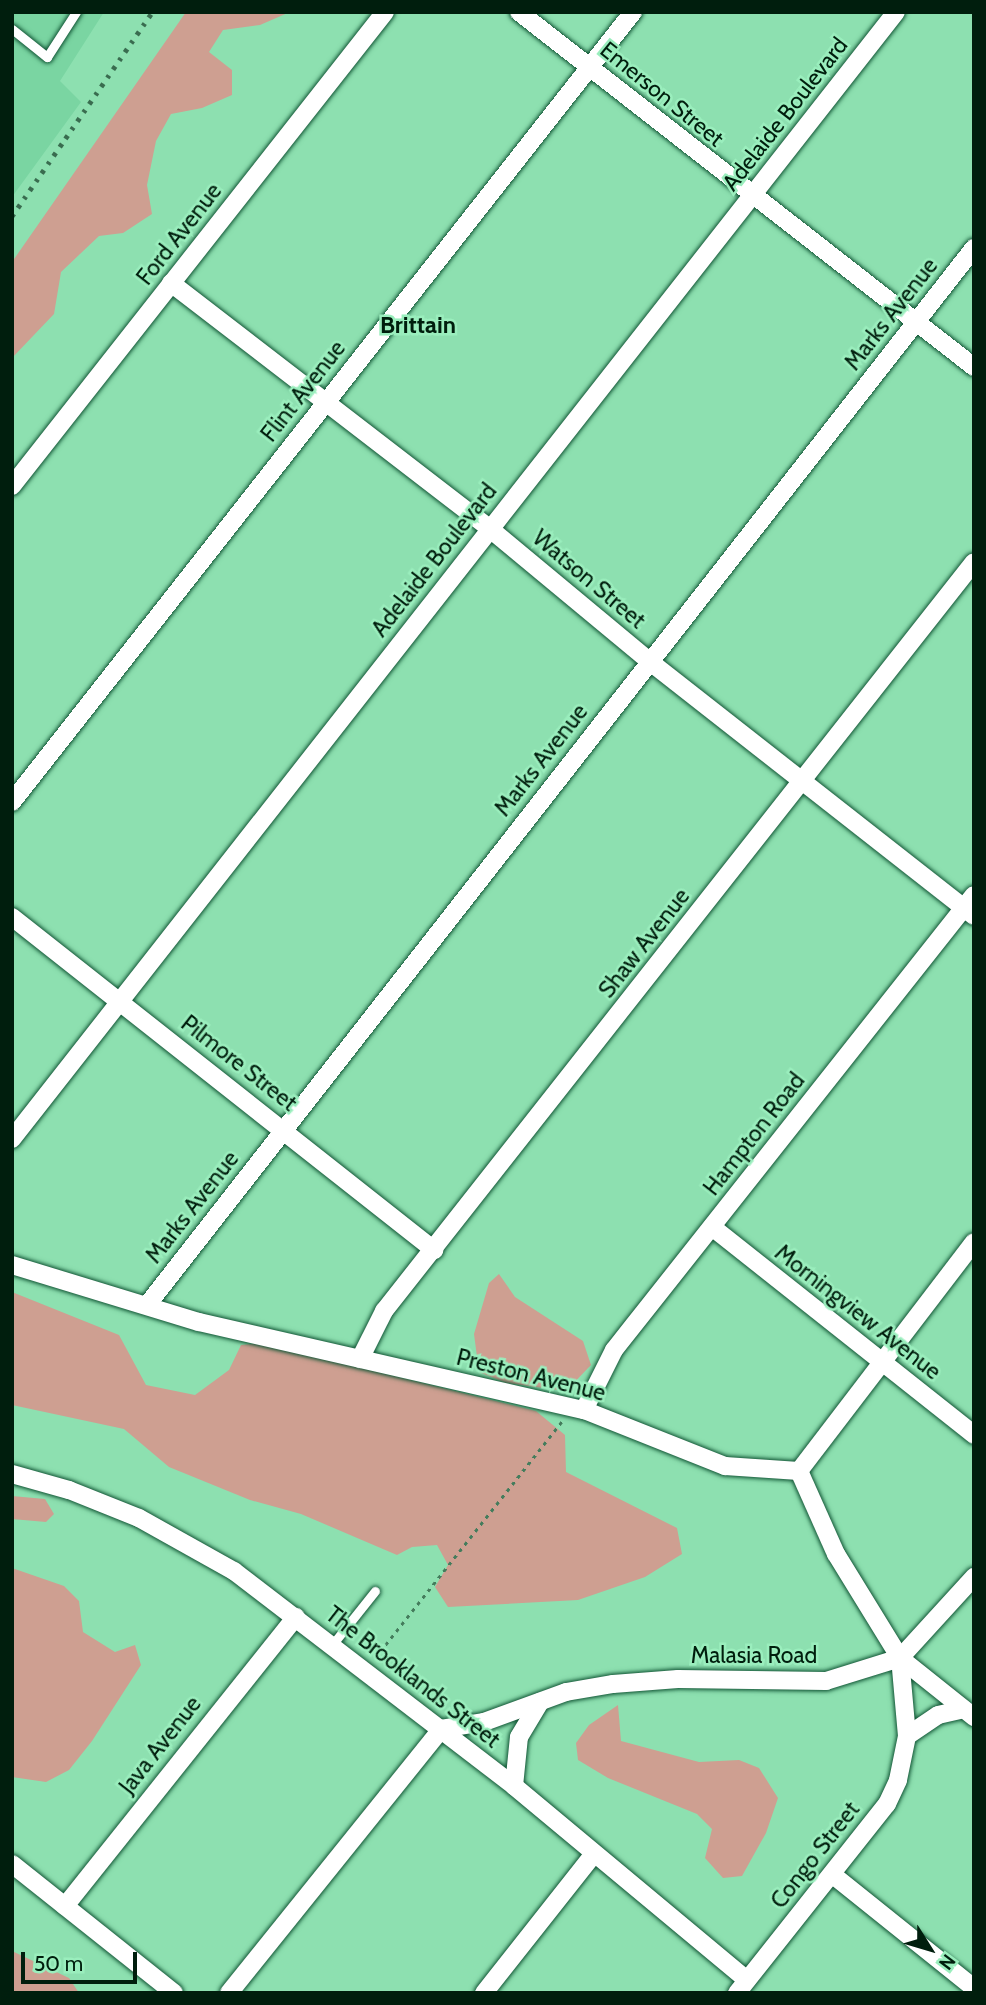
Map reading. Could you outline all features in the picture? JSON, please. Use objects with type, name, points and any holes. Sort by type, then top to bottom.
[{"type":"street","name":"Ford Avenue","points":[[12,486],[385,12]]},
{"type":"street","name":"Emerson Street","points":[[519,12],[751,196],[974,367]]},
{"type":"street","name":"Flint Avenue","points":[[12,802],[633,12]]},
{"type":"street","name":"Adelaide Boulevard","points":[[12,1139],[896,12]]},
{"type":"street","name":"Marks Avenue","points":[[148,1304],[974,248]]},
{"type":"street","name":"Watson Street","points":[[171,283],[489,528],[649,662],[970,906]]},
{"type":"street","name":"Shaw Avenue","points":[[360,1359],[384,1311],[434,1251],[974,562]]},
{"type":"street","name":"Hampton Road","points":[[578,1409],[614,1350],[970,906]]},
{"type":"street","name":"Pilmore Street","points":[[12,917],[284,1128],[434,1251]]},
{"type":"street","name":"Morningview Avenue","points":[[712,1227],[974,1435]]},
{"type":"street","points":[[799,1471],[881,1360],[974,1242]]},
{"type":"street","name":"Preston Avenue","points":[[12,1265],[148,1304],[200,1322],[578,1409],[725,1466],[799,1471]]},
{"type":"street","name":"Congo Street","points":[[742,1986],[833,1875],[893,1793],[907,1736],[900,1658],[836,1554],[799,1471]]},
{"type":"street","name":"The Brooklands Street","points":[[12,1474],[100,1501],[172,1534],[234,1572],[514,1786],[742,1986]]},
{"type":"street","points":[[969,1713],[900,1658],[974,1577]]},
{"type":"street","name":"Java Avenue","points":[[65,1906],[296,1617]]},
{"type":"street","name":"Malasia Road","points":[[441,1729],[484,1722],[566,1692],[648,1680],[826,1681],[900,1658]]},
{"type":"street","points":[[514,1786],[519,1737],[540,1702]]},
{"type":"street","points":[[907,1736],[938,1716],[969,1713]]},
{"type":"street","points":[[229,1993],[441,1729]]},
{"type":"street","points":[[484,1993],[593,1855]]},
{"type":"street","points":[[12,1864],[174,1993]]},
{"type":"street","points":[[833,1875],[974,1988]]},
{"type":"lane","points":[[12,29],[47,57],[76,12]]},
{"type":"lane","points":[[332,1645],[376,1591]]},
{"type":"path","points":[[365,1671],[578,1409]]},
{"type":"shaded area","points":[[12,12],[104,12],[60,81],[81,102],[12,197]]},
{"type":"shaded area","points":[[186,12],[290,12],[260,25],[223,30],[209,52],[232,70],[232,95],[202,108],[171,114],[156,141],[147,185],[152,214],[123,233],[99,236],[61,272],[54,314],[12,358],[12,262]]},
{"type":"shaded area","points":[[499,1274],[515,1297],[583,1341],[591,1365],[566,1391],[506,1383],[479,1372],[474,1334],[489,1283]]},
{"type":"shaded area","points":[[12,1292],[119,1335],[146,1385],[195,1395],[229,1370],[241,1345],[260,1343],[536,1411],[565,1435],[566,1472],[677,1528],[682,1554],[645,1577],[578,1600],[448,1607],[435,1587],[448,1565],[437,1545],[412,1547],[397,1555],[301,1514],[250,1500],[169,1467],[124,1429],[12,1405]]},
{"type":"shaded area","points":[[12,1496],[45,1499],[54,1514],[46,1522],[12,1519]]},
{"type":"shaded area","points":[[12,1568],[64,1586],[79,1601],[83,1632],[115,1652],[135,1645],[141,1665],[92,1741],[69,1770],[46,1782],[12,1777]]},
{"type":"shaded area","points":[[618,1705],[621,1741],[699,1762],[739,1760],[759,1768],[778,1798],[766,1833],[742,1876],[723,1878],[705,1858],[712,1829],[697,1814],[608,1778],[578,1760],[576,1743],[589,1725]]},
{"type":"shaded area","points":[[12,1951],[69,1978],[79,1993],[12,1993]]},
{"type":"railway","points":[[12,216],[152,12]]},
{"type":"district","name":"Brittain","points":[[418,325]]}]
